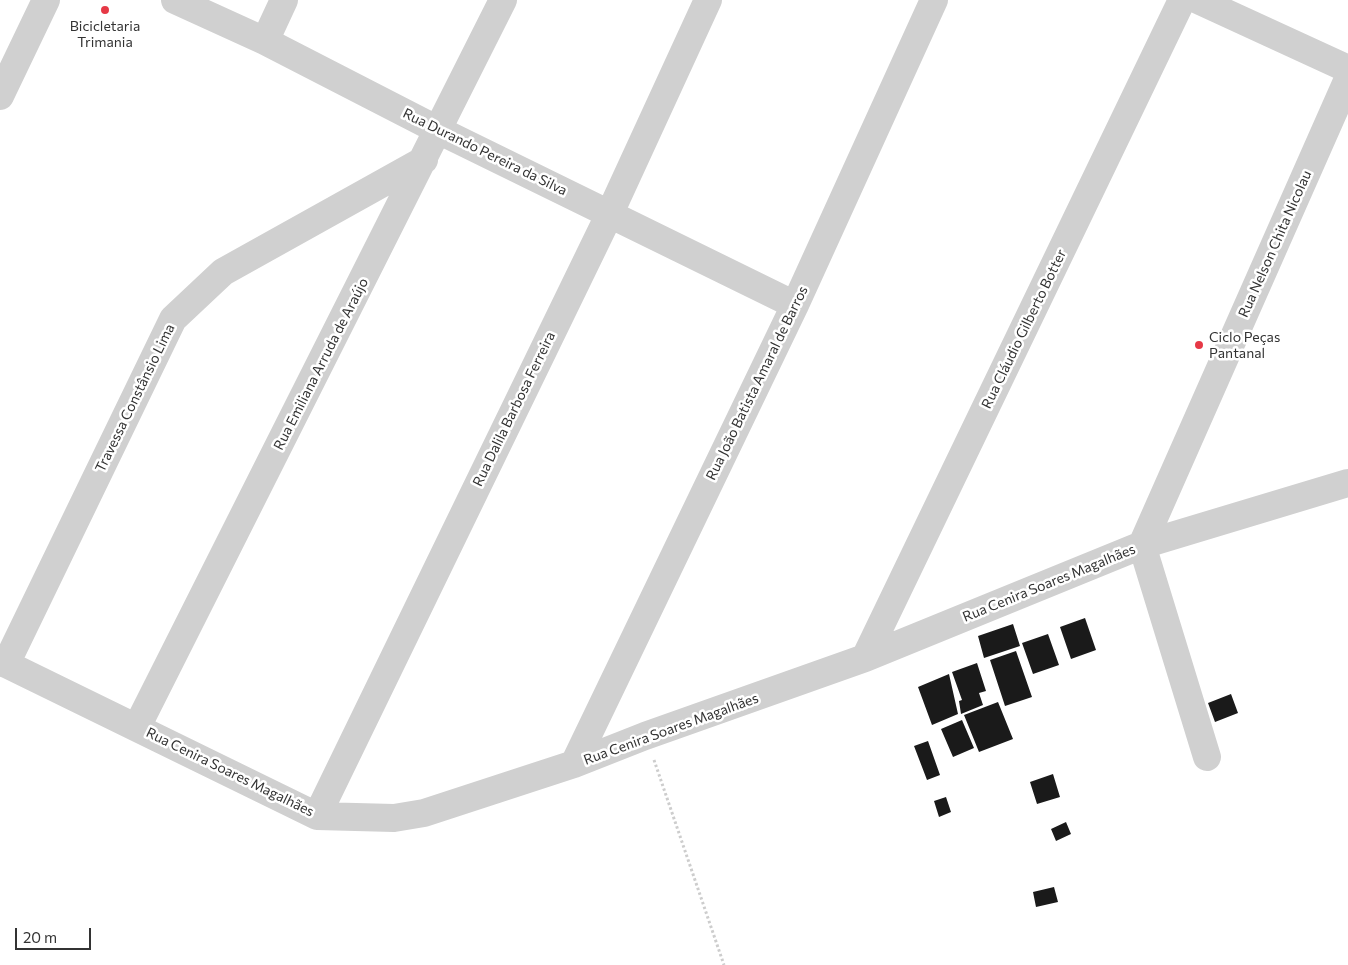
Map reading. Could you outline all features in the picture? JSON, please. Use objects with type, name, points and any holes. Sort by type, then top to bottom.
[{"type":"street","points":[[0,96],[46,0]]},
{"type":"street","name":"Rua Durando Pereira da Silva","points":[[175,0],[265,41],[438,130],[795,305]]},
{"type":"street","points":[[265,41],[284,0]]},
{"type":"street","name":"Rua Emiliana Arruda de Araújo","points":[[137,727],[503,0]]},
{"type":"street","name":"Rua Dalila Barbosa Ferreira","points":[[317,816],[610,213],[708,0]]},
{"type":"street","name":"Rua João Batista Amaral de Barros","points":[[574,764],[795,305],[934,0]]},
{"type":"street","name":"Rua Cláudio Gilberto Botter","points":[[865,658],[1182,0]]},
{"type":"street","points":[[1198,0],[1348,69]]},
{"type":"street","name":"Rua Nelson Chita Nicolau","points":[[1142,545],[1348,79]]},
{"type":"street","name":"Travessa Constânsio Lima","points":[[3,662],[173,319],[223,272],[424,160]]},
{"type":"street","name":"Rua Cenira Soares Magalhães","points":[[3,662],[317,816],[394,818],[424,814],[574,764],[645,736],[865,658],[1142,545],[1348,484]]},
{"type":"street","points":[[1142,545],[1207,757]]},
{"type":"path","points":[[645,736],[724,965]]},
{"type":"building","points":[[1085,618],[1096,650],[1071,659],[1060,627]]},
{"type":"building","points":[[1013,624],[1020,646],[984,658],[978,636]]},
{"type":"building","points":[[1048,634],[1059,665],[1033,674],[1022,643]]},
{"type":"building","points":[[1016,651],[1032,697],[1005,706],[990,660]]},
{"type":"building","points":[[977,663],[986,691],[979,693],[983,705],[961,714],[959,701],[962,700],[952,672]]},
{"type":"building","points":[[949,674],[958,714],[932,725],[918,687]]},
{"type":"building","points":[[1231,694],[1238,713],[1215,722],[1208,703]]},
{"type":"building","points":[[998,702],[1013,739],[979,752],[964,715]]},
{"type":"building","points":[[962,720],[974,748],[953,757],[941,729]]},
{"type":"building","points":[[928,741],[940,775],[927,780],[914,746]]},
{"type":"building","points":[[1053,774],[1060,797],[1037,804],[1030,782]]},
{"type":"building","points":[[946,797],[951,812],[939,817],[934,801]]},
{"type":"building","points":[[1066,822],[1071,834],[1056,841],[1051,829]]},
{"type":"building","points":[[1054,887],[1058,902],[1036,907],[1033,892]]},
{"type":"place","name":"Bicicletaria Trimania","points":[[105,10]]},
{"type":"place","name":"Ciclo Peças Pantanal","points":[[1199,345]]}]
